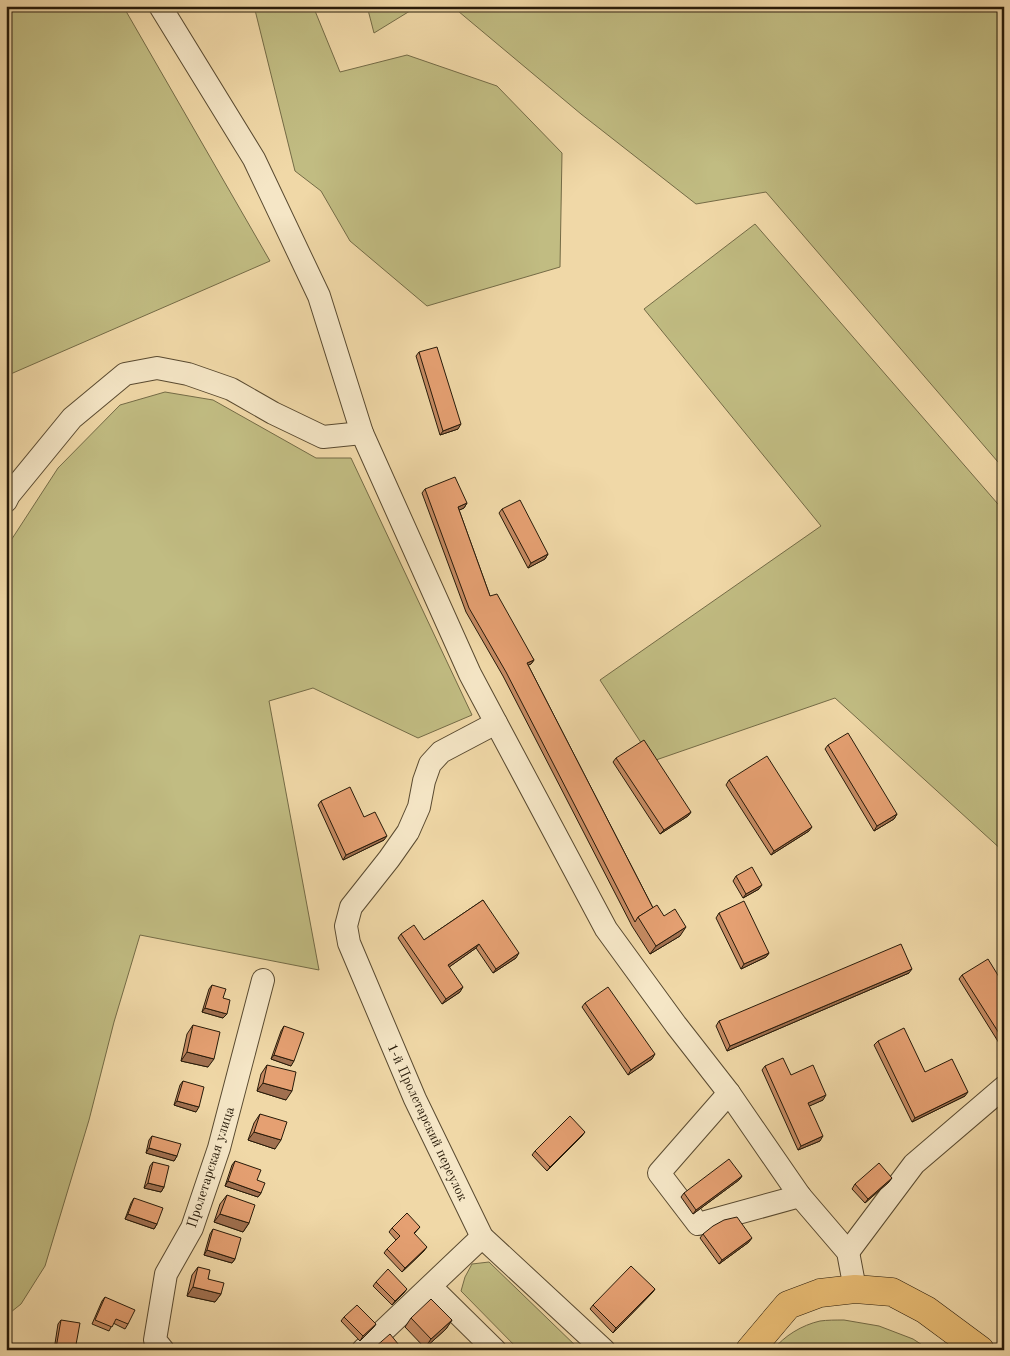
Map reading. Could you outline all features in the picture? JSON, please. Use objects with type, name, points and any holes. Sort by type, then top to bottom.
[{"type":"main road","points":[[750,1350],[788,1305],[820,1292],[855,1289],[892,1292],[926,1310],[980,1350]]},
{"type":"street","points":[[160,6],[254,159],[319,296],[362,433],[470,674],[606,929],[728,1093],[800,1196],[848,1252],[855,1289]]},
{"type":"street","points":[[6,501],[72,418],[126,374],[157,368],[188,374],[231,389],[323,437],[362,433]]},
{"type":"street","name":"1-й Пролетарский переулок","points":[[496,723],[442,752],[430,764],[424,781],[419,807],[408,832],[351,907],[346,926],[349,943],[415,1099],[482,1237],[604,1350]]},
{"type":"street","name":"Пролетарская улица","points":[[163,1350],[155,1340],[166,1274],[192,1228],[219,1148],[263,980]]},
{"type":"street","points":[[848,1252],[914,1164],[1004,1087]]},
{"type":"street","points":[[728,1093],[659,1173],[698,1224],[800,1196]]},
{"type":"street","points":[[363,1350],[482,1237]]},
{"type":"street","points":[[431,1287],[495,1350]]},
{"type":"shaded area","points":[[6,6],[123,6],[270,261],[6,376]]},
{"type":"shaded area","points":[[254,6],[313,6],[340,72],[407,55],[497,86],[562,153],[560,267],[427,306],[350,241],[321,191],[295,171]]},
{"type":"shaded area","points":[[367,6],[418,6],[374,33]]},
{"type":"shaded area","points":[[452,6],[1004,6],[1004,469],[766,192],[696,204],[581,114]]},
{"type":"shaded area","points":[[755,224],[1004,511],[1004,852],[835,698],[653,761],[600,680],[821,526],[644,309]]},
{"type":"shaded area","points":[[165,392],[213,400],[316,458],[351,458],[472,715],[418,738],[313,688],[269,701],[319,970],[140,935],[114,1022],[89,1120],[45,1266],[21,1304],[6,1316],[6,548],[58,468],[120,405]]},
{"type":"shaded area","points":[[489,1262],[580,1350],[519,1350],[461,1291],[465,1277],[472,1264]]},
{"type":"shaded area","points":[[844,1320],[879,1326],[913,1339],[930,1350],[773,1350],[788,1336],[807,1325],[820,1321]]},
{"type":"building","points":[[437,347],[461,424],[443,431],[419,352]]},
{"type":"building","points":[[455,477],[467,503],[458,507],[490,596],[497,594],[534,660],[527,663],[653,908],[638,917],[635,922],[506,672],[469,608],[425,489]]},
{"type":"building","points":[[520,500],[548,554],[531,563],[502,509]]},
{"type":"building","points":[[848,733],[897,814],[877,826],[828,745]]},
{"type":"building","points":[[644,740],[691,812],[664,830],[616,758]]},
{"type":"building","points":[[767,756],[812,827],[774,851],[729,780]]},
{"type":"building","points":[[350,787],[364,817],[375,812],[387,836],[346,855],[321,801]]},
{"type":"building","points":[[752,867],[762,885],[746,894],[736,876]]},
{"type":"building","points":[[483,900],[519,953],[496,969],[479,944],[448,965],[463,987],[446,999],[401,934],[414,925],[424,940]]},
{"type":"building","points":[[744,901],[769,953],[744,964],[719,913]]},
{"type":"building","points":[[657,905],[664,916],[675,909],[686,927],[656,946],[638,917]]},
{"type":"building","points":[[901,944],[912,969],[730,1046],[719,1021]]},
{"type":"building","points":[[988,959],[1004,985],[1004,1041],[962,975]]},
{"type":"building","points":[[212,985],[226,989],[223,998],[230,1000],[227,1014],[205,1008]]},
{"type":"building","points":[[608,987],[655,1054],[631,1070],[585,1003]]},
{"type":"building","points":[[193,1025],[220,1032],[214,1059],[187,1052]]},
{"type":"building","points":[[284,1026],[304,1033],[294,1061],[274,1055]]},
{"type":"building","points":[[904,1028],[925,1072],[952,1059],[968,1092],[915,1118],[878,1041]]},
{"type":"building","points":[[783,1058],[791,1075],[813,1065],[826,1095],[808,1103],[823,1136],[801,1146],[765,1066]]},
{"type":"building","points":[[267,1065],[296,1072],[292,1091],[263,1083]]},
{"type":"building","points":[[183,1081],[204,1087],[199,1107],[177,1101]]},
{"type":"building","points":[[260,1114],[287,1122],[281,1140],[254,1132]]},
{"type":"building","points":[[570,1116],[585,1132],[550,1167],[535,1151]]},
{"type":"building","points":[[152,1136],[181,1144],[177,1156],[149,1148]]},
{"type":"building","points":[[729,1159],[742,1176],[696,1210],[684,1193]]},
{"type":"building","points":[[235,1161],[261,1170],[257,1180],[265,1183],[261,1193],[228,1181]]},
{"type":"building","points":[[153,1162],[169,1166],[164,1187],[148,1183]]},
{"type":"building","points":[[879,1163],[892,1178],[868,1199],[855,1184]]},
{"type":"building","points":[[227,1195],[255,1205],[249,1223],[220,1214]]},
{"type":"building","points":[[134,1198],[163,1208],[157,1224],[128,1214]]},
{"type":"building","points":[[407,1213],[420,1227],[414,1233],[427,1247],[405,1268],[387,1249],[400,1236],[392,1228]]},
{"type":"building","points":[[737,1217],[752,1238],[722,1260],[703,1234],[724,1220]]},
{"type":"building","points":[[213,1229],[241,1238],[235,1259],[207,1250]]},
{"type":"building","points":[[631,1266],[655,1289],[616,1328],[593,1305]]},
{"type":"building","points":[[198,1267],[210,1270],[208,1279],[224,1283],[221,1294],[193,1287]]},
{"type":"building","points":[[388,1269],[407,1289],[395,1301],[376,1282]]},
{"type":"building","points":[[105,1297],[135,1310],[128,1324],[116,1319],[112,1327],[95,1320]]},
{"type":"building","points":[[431,1299],[452,1320],[431,1339],[411,1318]]},
{"type":"building","points":[[357,1305],[376,1324],[363,1336],[344,1317]]},
{"type":"building","points":[[61,1320],[80,1323],[75,1350],[56,1348]]},
{"type":"building","points":[[390,1334],[403,1350],[375,1350],[374,1348]]}]
